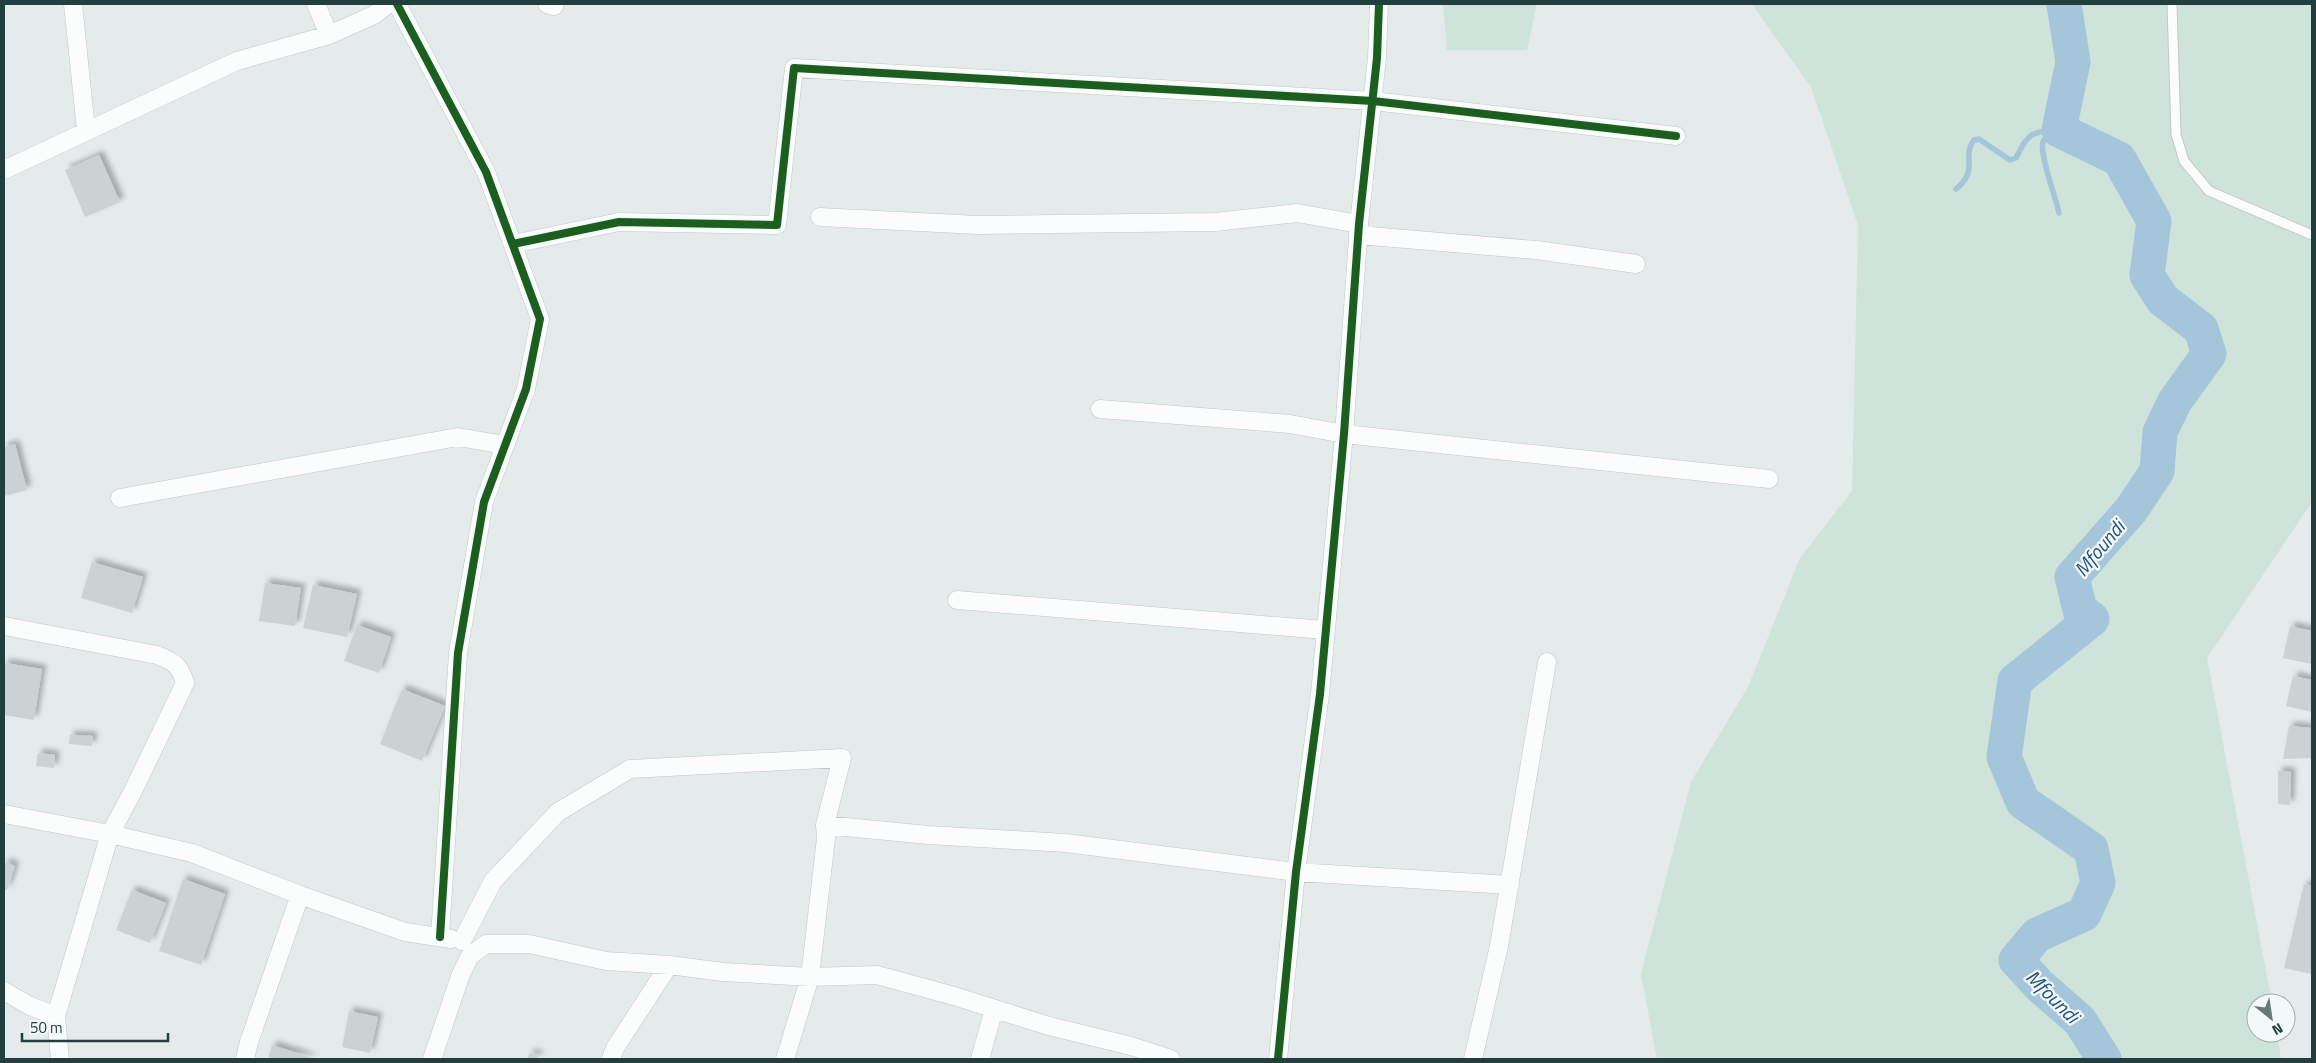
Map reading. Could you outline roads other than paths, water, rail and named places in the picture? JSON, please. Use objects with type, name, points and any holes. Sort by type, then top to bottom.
[{"type":"street","points":[[73,4],[86,130]]},
{"type":"street","points":[[316,4],[329,35]]},
{"type":"street","points":[[4,170],[237,61],[329,35],[374,15],[388,4]]},
{"type":"street","points":[[397,4],[486,172],[540,319],[526,389],[484,502],[458,653],[440,937]]},
{"type":"street","points":[[547,4],[554,6],[555,4]]},
{"type":"street","points":[[1278,1059],[1296,872],[1320,694],[1344,434],[1359,229],[1378,58],[1380,4]]},
{"type":"street","points":[[513,244],[619,222],[777,225],[794,68],[1373,101],[1676,136]]},
{"type":"street","points":[[820,217],[978,225],[1215,222],[1297,213],[1359,229],[1636,264]]},
{"type":"street","points":[[1100,408],[1290,424],[1344,434],[1769,479]]},
{"type":"street","points":[[120,498],[458,437],[505,445]]},
{"type":"street","points":[[957,600],[1325,630]]},
{"type":"street","points":[[4,626],[157,655],[171,661],[182,670],[185,683],[110,834],[56,1016],[60,1059]]},
{"type":"street","points":[[1473,1059],[1499,946],[1547,662]]},
{"type":"street","points":[[462,941],[493,881],[558,812],[630,769],[842,758],[824,825],[826,838],[810,977],[785,1059]]},
{"type":"street","points":[[4,814],[110,834],[192,853],[300,895],[405,932],[486,944],[529,944],[606,961],[669,965],[723,972],[810,977],[877,975],[1048,1026],[1130,1046],[1170,1059]]},
{"type":"street","points":[[824,825],[928,835],[1066,843],[1296,872],[1510,885]]},
{"type":"street","points":[[245,1059],[249,1042],[300,895]]},
{"type":"street","points":[[432,1059],[460,974],[470,956],[486,944]]},
{"type":"street","points":[[612,1059],[615,1048],[669,965]]},
{"type":"street","points":[[4,990],[30,1006],[56,1016]]},
{"type":"street","points":[[980,1059],[994,1009]]},
{"type":"lane","points":[[2172,4],[2176,134],[2184,161],[2209,190],[2312,235]]},
{"type":"waterway","name":"Mfoundi","points":[[2064,4],[2073,62],[2059,130],[2119,159],[2154,221],[2147,275],[2163,300],[2201,329],[2209,354],[2175,401],[2160,432],[2157,471],[2131,510],[2072,577],[2080,610],[2092,619],[2015,681],[2004,757],[2023,802],[2091,849],[2098,883],[2084,914],[2037,935],[2016,960],[2040,986],[2080,1021],[2104,1059]]},
{"type":"waterway","points":[[1956,189],[1967,176],[1970,146],[1974,140],[1979,139],[2010,160],[2016,158],[2026,140],[2033,134],[2054,130],[2045,138],[2042,148],[2059,213]]}]
